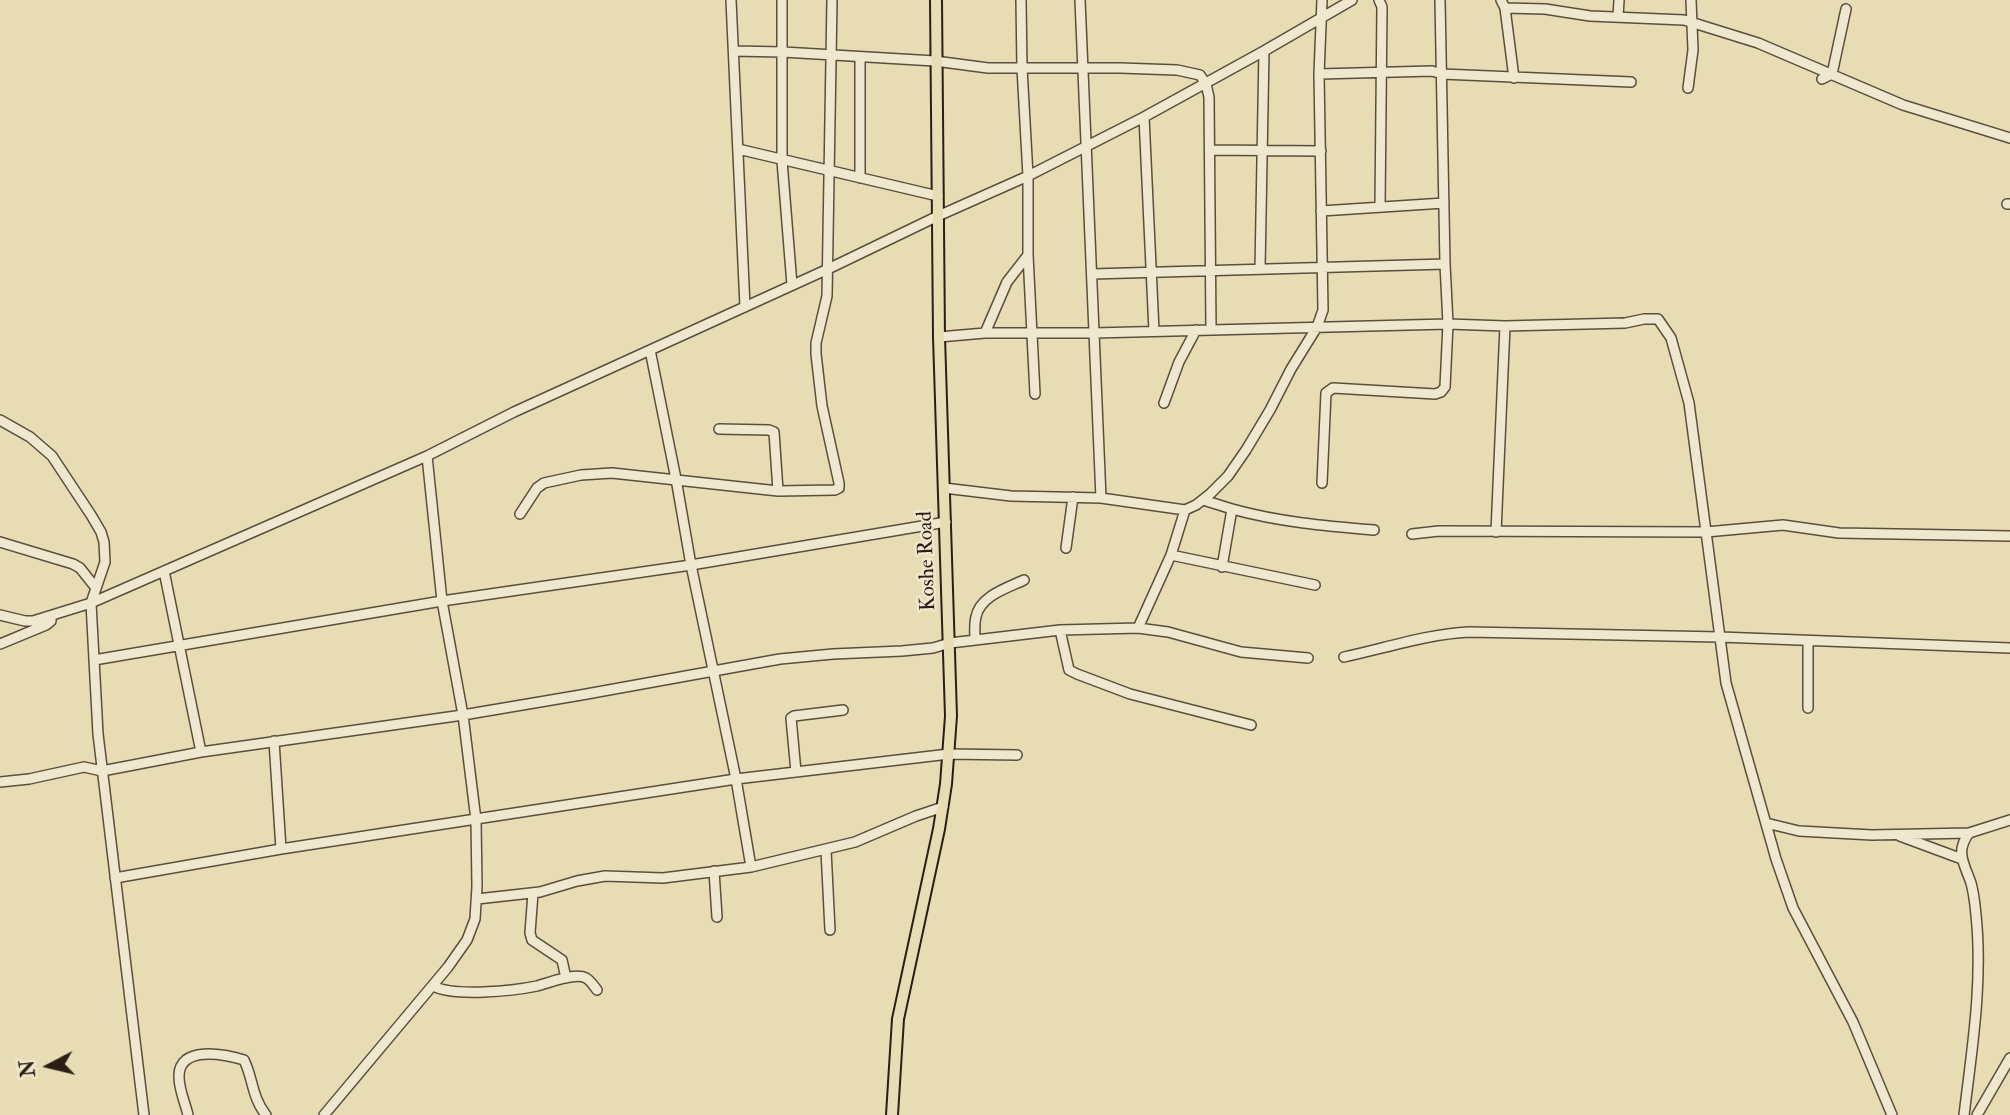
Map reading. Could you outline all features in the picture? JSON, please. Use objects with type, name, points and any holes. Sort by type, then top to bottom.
[{"type":"main road","name":"Koshe Road","points":[[892,1115],[900,1008],[943,807],[951,716],[939,337],[936,0]]},
{"type":"street","points":[[732,0],[745,307]]},
{"type":"street","points":[[782,0],[782,161],[792,285]]},
{"type":"street","points":[[520,514],[537,488],[544,483],[598,474],[677,479],[778,491],[839,488],[822,406],[816,354],[827,296],[832,0]]},
{"type":"street","points":[[1021,0],[1035,394]]},
{"type":"street","points":[[1080,0],[1101,498]]},
{"type":"street","points":[[944,488],[1011,496],[1101,498],[1185,510],[1203,500],[1227,476],[1246,450],[1317,327],[1323,310],[1319,74],[1322,0]]},
{"type":"street","points":[[0,615],[25,621],[51,617],[91,604],[427,456],[514,412],[1087,147],[1352,0]]},
{"type":"street","points":[[1379,0],[1382,7],[1380,207]]},
{"type":"street","points":[[1322,483],[1326,393],[1333,388],[1435,394],[1445,387],[1448,324],[1440,0]]},
{"type":"street","points":[[1618,17],[1619,0]]},
{"type":"street","points":[[1688,88],[1693,50],[1691,0]]},
{"type":"street","points":[[1514,78],[1503,4],[1574,14],[1673,19],[1692,22],[1758,43],[1903,105],[2010,138]]},
{"type":"street","points":[[1832,74],[1846,9]]},
{"type":"street","points":[[734,51],[935,61],[988,68],[1177,70],[1200,75],[1206,83],[1209,97],[1211,330]]},
{"type":"street","points":[[1259,269],[1264,51]]},
{"type":"street","points":[[860,57],[860,178]]},
{"type":"street","points":[[1319,74],[1432,71],[1441,74],[1631,82]]},
{"type":"street","points":[[1822,79],[1832,74]]},
{"type":"street","points":[[1144,117],[1154,331]]},
{"type":"street","points":[[738,149],[938,196]]},
{"type":"street","points":[[1210,150],[1321,151]]},
{"type":"street","points":[[1321,211],[1444,203]]},
{"type":"street","points":[[985,333],[1007,282],[1028,255]]},
{"type":"street","points":[[1093,274],[1445,264]]},
{"type":"street","points":[[939,337],[985,333],[1625,323],[1658,319],[1671,338],[1689,403],[1726,683],[1776,859],[1793,908],[1849,1015],[1892,1115]]},
{"type":"street","points":[[1496,531],[1505,326]]},
{"type":"street","points":[[1164,403],[1179,362],[1196,330]]},
{"type":"street","points":[[650,350],[736,779],[751,867]]},
{"type":"street","points":[[0,420],[30,437],[52,456],[101,532],[105,550],[105,562],[91,604],[94,660],[102,771],[144,1115]]},
{"type":"street","points":[[719,429],[774,432],[778,491]]},
{"type":"street","points":[[324,1115],[433,986],[467,940],[475,919],[476,820],[463,715],[442,601],[427,456]]},
{"type":"street","points":[[1066,548],[1073,497]]},
{"type":"street","points":[[1203,500],[1266,519],[1374,530]]},
{"type":"street","points":[[1222,567],[1232,509]]},
{"type":"street","points":[[1138,628],[1171,555],[1185,510]]},
{"type":"street","points":[[94,660],[442,601],[691,565],[946,522]]},
{"type":"street","points":[[1412,534],[1439,531],[1706,532],[1783,525],[1839,533],[2010,536]]},
{"type":"street","points":[[0,542],[73,564],[80,568],[96,588]]},
{"type":"street","points":[[1171,555],[1315,585]]},
{"type":"street","points":[[164,571],[201,752]]},
{"type":"street","points":[[975,640],[976,616],[980,608],[997,592],[1024,580]]},
{"type":"street","points":[[0,644],[46,625],[51,621],[51,617]]},
{"type":"street","points":[[0,782],[29,779],[83,767],[102,771],[201,752],[463,715],[780,659],[933,648],[950,643],[1060,630],[1138,628],[1168,632],[1241,652],[1308,658]]},
{"type":"street","points":[[1060,630],[1069,670],[1077,674],[1130,694],[1251,725]]},
{"type":"street","points":[[1344,657],[1419,638],[1461,632],[1720,637],[2010,648]]},
{"type":"street","points":[[1808,640],[1808,708]]},
{"type":"street","points":[[796,772],[791,718],[843,710]]},
{"type":"street","points":[[274,741],[281,849]]},
{"type":"street","points":[[115,878],[281,849],[736,779],[949,754],[1017,755]]},
{"type":"street","points":[[477,899],[533,893],[606,876],[663,878],[751,867],[855,842],[943,807]]},
{"type":"street","points":[[1766,823],[1788,830],[1818,833],[1895,835],[1969,833],[2010,820]]},
{"type":"street","points":[[1964,1115],[1979,958],[1974,897],[1962,859],[1962,842],[1969,833]]},
{"type":"street","points":[[1895,835],[1962,859]]},
{"type":"street","points":[[826,850],[830,930]]},
{"type":"street","points":[[714,871],[717,917]]},
{"type":"street","points":[[533,893],[530,933],[532,940],[562,960],[566,978]]},
{"type":"street","points":[[433,986],[450,991],[498,991],[584,977],[588,978],[597,990]]},
{"type":"street","points":[[188,1115],[178,1074],[188,1057],[197,1054],[244,1060],[250,1085],[266,1115]]},
{"type":"street","points":[[1977,1115],[2010,1058]]}]
